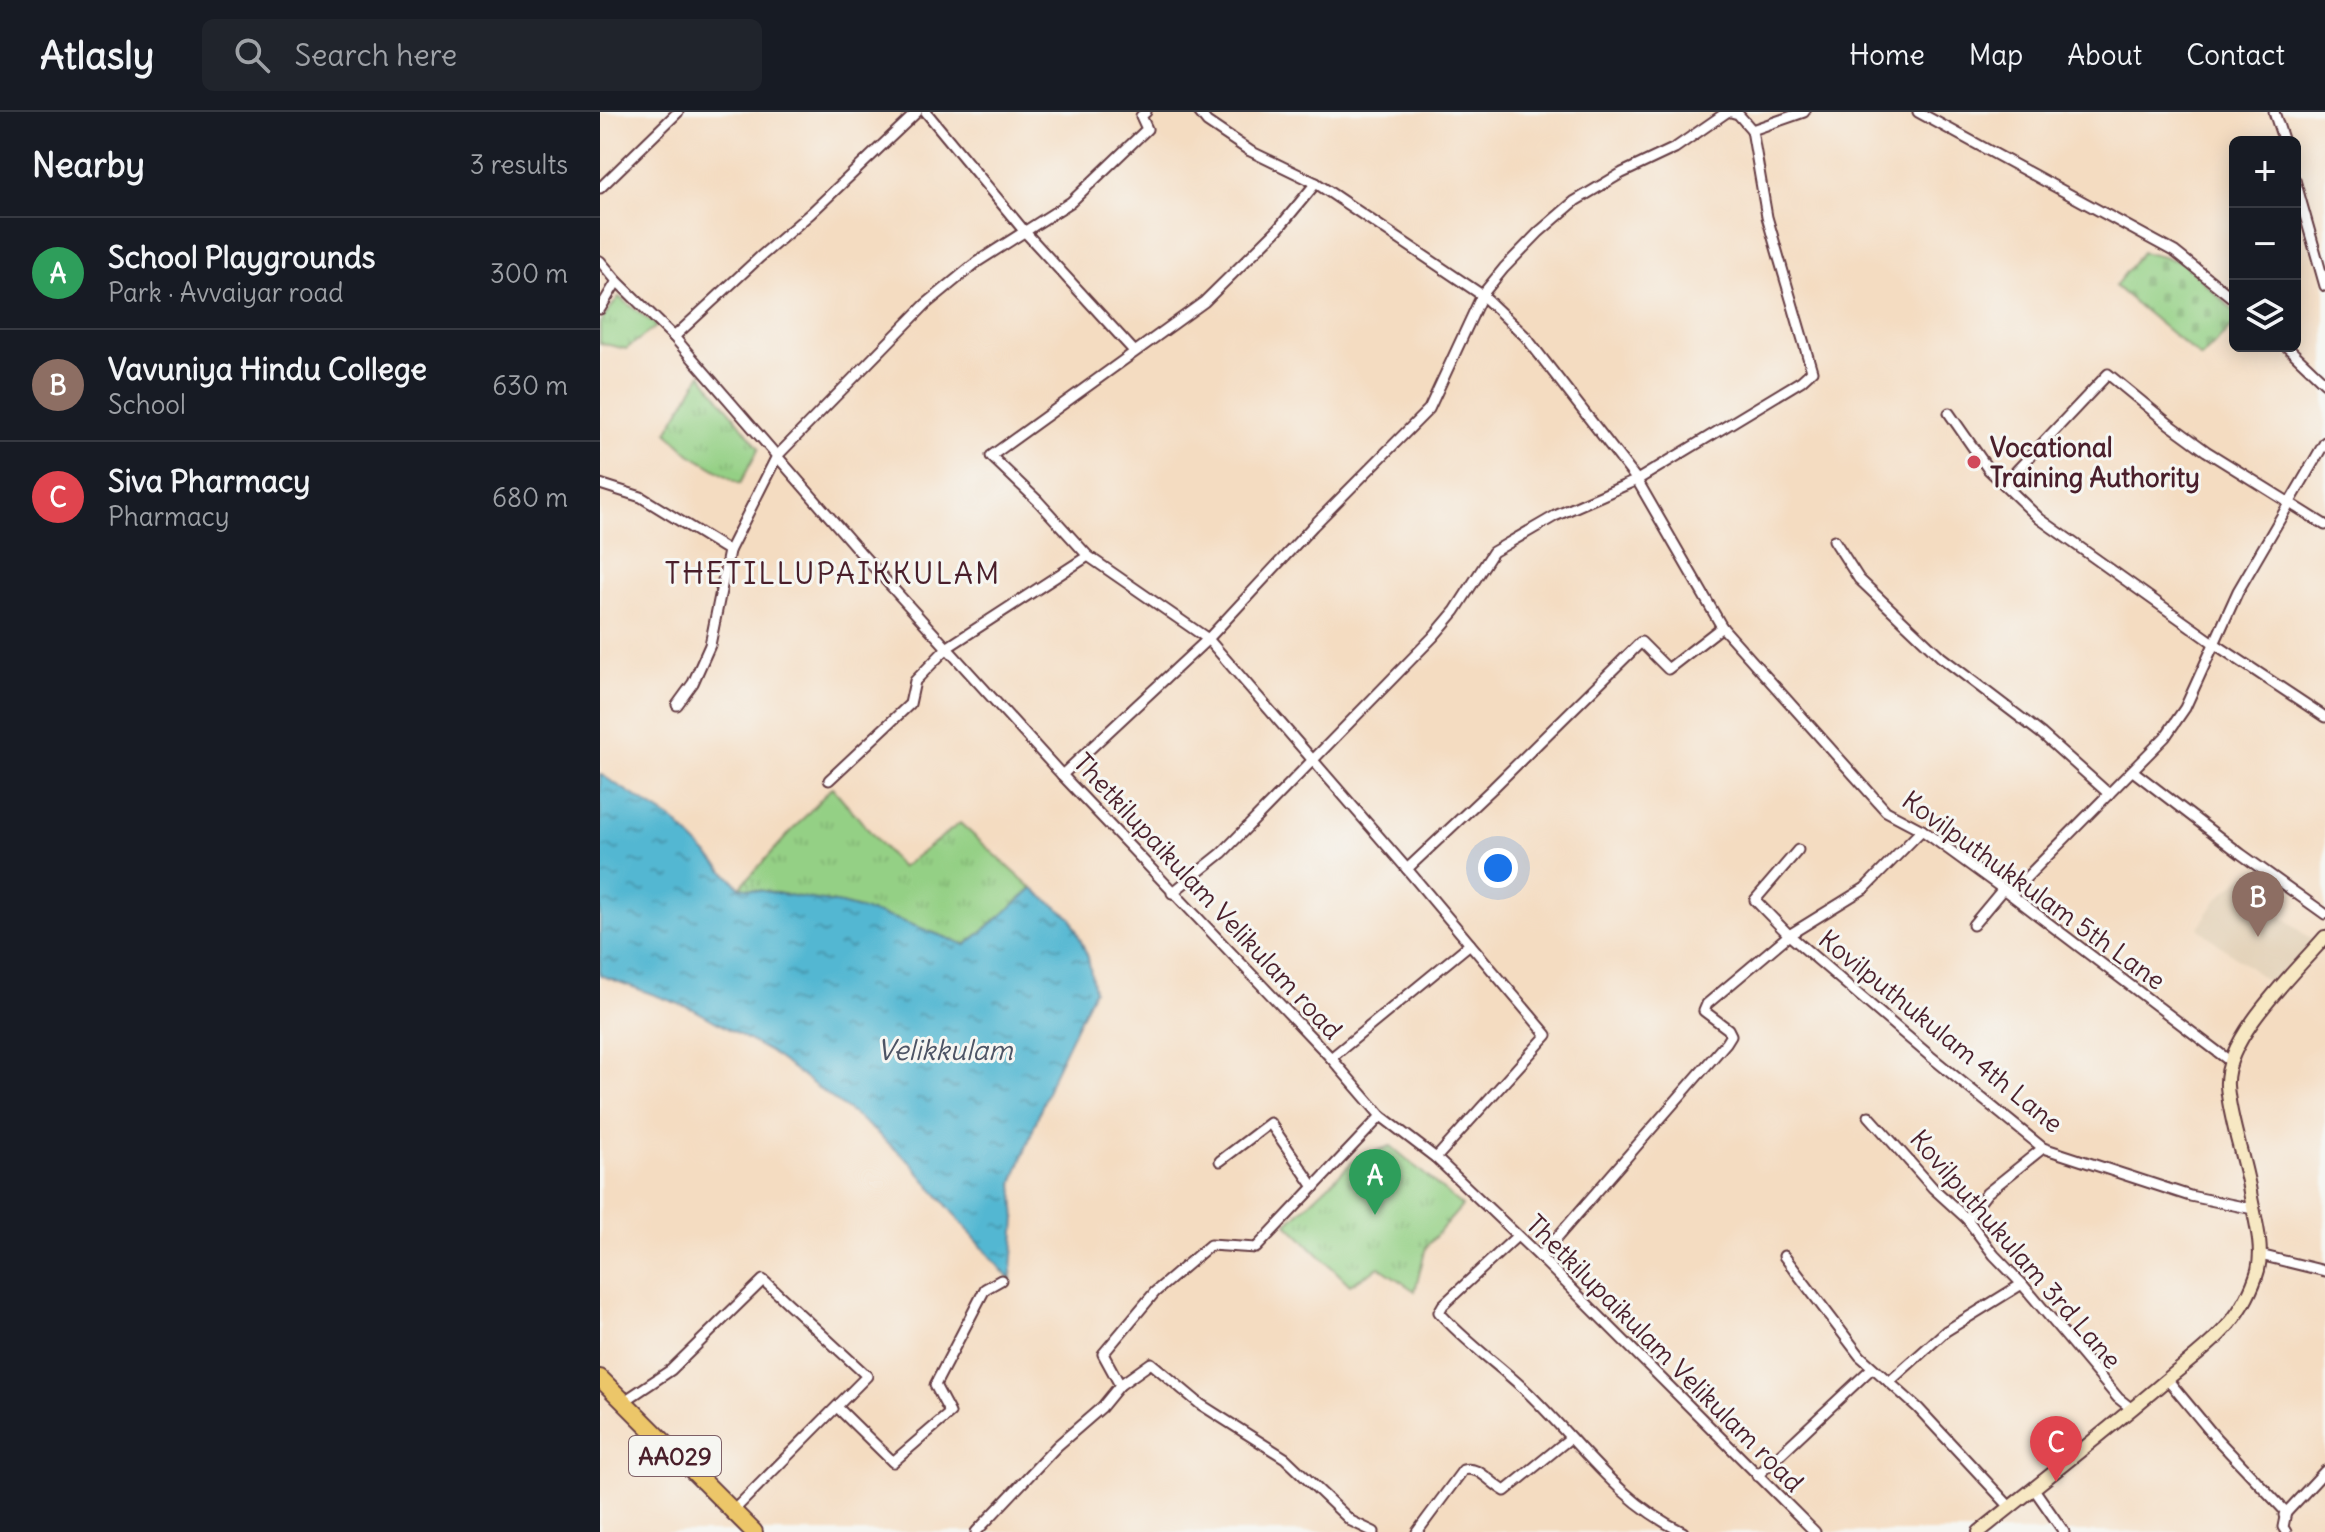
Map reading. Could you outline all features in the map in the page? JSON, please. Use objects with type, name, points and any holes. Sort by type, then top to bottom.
[{"type":"highway","name":"AA029","points":[[600,1378],[754,1532]]},
{"type":"street","points":[[600,188],[678,112]]},
{"type":"street","points":[[674,337],[917,112]]},
{"type":"street","points":[[926,112],[1025,232],[1134,351]]},
{"type":"street","points":[[677,705],[693,683],[710,645],[729,551],[777,456],[926,304],[977,262],[1071,202],[1116,161],[1147,129],[1141,116],[1146,112]]},
{"type":"street","name":"Kovilputhukkulam 5th Lane","points":[[1199,112],[1207,122],[1250,151],[1316,183],[1482,295],[1525,336],[1637,480],[1722,627],[1886,811],[1922,830],[2007,891],[2231,1062]]},
{"type":"street","points":[[1062,775],[1208,639],[1313,526],[1429,409],[1482,295],[1504,268],[1575,201],[1622,173],[1675,148],[1729,112],[1738,114],[1752,130],[1767,217],[1812,371],[1801,381],[1637,480],[1555,516],[1493,552],[1455,611],[1433,637],[1222,853],[1172,893]]},
{"type":"street","points":[[1752,130],[1804,112]]},
{"type":"street","points":[[1918,112],[2175,252],[2229,295]]},
{"type":"street","points":[[2274,112],[2282,136]]},
{"type":"street","points":[[1316,183],[1278,229],[1204,302],[991,456],[1038,501],[1088,556],[1208,639],[1547,1035],[1436,1158]]},
{"type":"street","points":[[2301,201],[2325,286]]},
{"type":"street","name":"Thetkilupaikulam Velikulam road","points":[[600,261],[674,337],[860,552],[1062,775],[1331,1058],[1381,1116],[1436,1158],[1540,1257],[1815,1532]]},
{"type":"street","points":[[600,309],[617,281]]},
{"type":"street","points":[[2292,352],[2325,383]]},
{"type":"street","points":[[2004,484],[2108,374],[2193,442],[2325,525]]},
{"type":"street","points":[[1949,413],[1988,469],[2040,519],[2215,644],[2325,717]]},
{"type":"street","points":[[1973,925],[2165,737],[2185,708],[2238,591],[2325,442]]},
{"type":"street","points":[[600,484],[641,497],[729,551]]},
{"type":"street","points":[[1834,540],[1859,579],[1929,647],[2042,734],[2109,794]]},
{"type":"street","points":[[829,780],[910,704],[915,681],[948,647],[1088,556]]},
{"type":"street","points":[[1407,869],[1641,642],[1668,669],[1722,627]]},
{"type":"street","points":[[2133,771],[2325,914]]},
{"type":"street","points":[[1540,1257],[1726,1043],[1731,1035],[1728,1029],[1704,1011],[1707,1004],[1789,935],[1865,888],[1922,830]]},
{"type":"street","name":"Kovilputhukulam 4th Lane","points":[[1798,850],[1755,900],[1789,935],[2043,1148],[2175,1191],[2253,1209]]},
{"type":"street","points":[[1979,1532],[2132,1409],[2229,1325],[2242,1307],[2258,1271],[2260,1255],[2229,1102],[2227,1081],[2231,1062],[2254,1019],[2325,937]]},
{"type":"street","points":[[1331,1058],[1470,944]]},
{"type":"street","points":[[1120,1385],[1103,1354],[1155,1292],[1210,1245],[1256,1248],[1381,1116]]},
{"type":"street","name":"Kovilputhukulam 3rd Lane","points":[[1869,1116],[1933,1188],[1967,1219],[1994,1255],[2118,1398],[2132,1409]]},
{"type":"street","points":[[1220,1161],[1270,1123],[1314,1187]]},
{"type":"street","points":[[1967,1219],[1987,1193],[2043,1148]]},
{"type":"street","points":[[1516,1237],[1439,1312],[1524,1389],[1621,1491],[1664,1524],[1683,1532]]},
{"type":"street","points":[[2260,1255],[2325,1271]]},
{"type":"street","points":[[1784,1256],[1872,1368],[1962,1454],[2010,1507]]},
{"type":"street","points":[[623,1402],[671,1370],[763,1280],[867,1376],[784,1456],[732,1512]]},
{"type":"street","points":[[837,1407],[893,1462],[950,1413],[935,1385],[985,1289],[1001,1280]]},
{"type":"street","points":[[1889,1382],[1946,1331],[2022,1284]]},
{"type":"street","points":[[976,1532],[1057,1446],[1102,1407],[1120,1385],[1151,1363],[1200,1404],[1285,1458],[1351,1521],[1374,1532]]},
{"type":"street","points":[[1757,1476],[1872,1368]]},
{"type":"street","points":[[2167,1379],[2216,1438],[2286,1512],[2283,1527],[2286,1532]]},
{"type":"street","points":[[1417,1532],[1463,1470],[1478,1470],[1505,1491],[1569,1439]]},
{"type":"street","points":[[2284,1515],[2325,1471]]},
{"type":"street","points":[[2034,1489],[2064,1532]]},
{"type":"shaded area","points":[[2246,874],[2257,875],[2268,888],[2253,894],[2318,945],[2276,988],[2198,928],[2217,899]]},
{"type":"green space","points":[[2142,252],[2183,262],[2229,306],[2229,329],[2201,358],[2115,286]]},
{"type":"green space","points":[[619,297],[657,326],[626,349],[600,343],[600,322]]},
{"type":"green space","points":[[701,374],[759,448],[740,484],[690,454],[667,432]]},
{"type":"green space","points":[[832,787],[901,868],[960,823],[1033,889],[966,945],[899,920],[841,904],[740,887]]},
{"type":"green space","points":[[1391,1146],[1462,1206],[1426,1247],[1415,1291],[1379,1267],[1350,1285],[1287,1224],[1358,1157]]},
{"type":"water","name":"Velikkulam","points":[[600,774],[674,821],[740,887],[841,904],[899,920],[966,945],[1033,889],[1071,918],[1088,957],[1094,990],[1055,1071],[1013,1183],[1016,1219],[1011,1281],[910,1162],[865,1123],[770,1052],[693,1009],[600,975]]},
{"type":"place","name":"Vocational Training Authority","points":[[1974,462]]},
{"type":"place","name":"Vavuniya Hindu College","points":[[2258,937]]},
{"type":"place","name":"School Playgrounds","points":[[1375,1215]]},
{"type":"place","name":"Siva Pharmacy","points":[[2056,1482]]},
{"type":"district","name":"THETILLUPAIKKULAM","points":[[833,573]]}]
